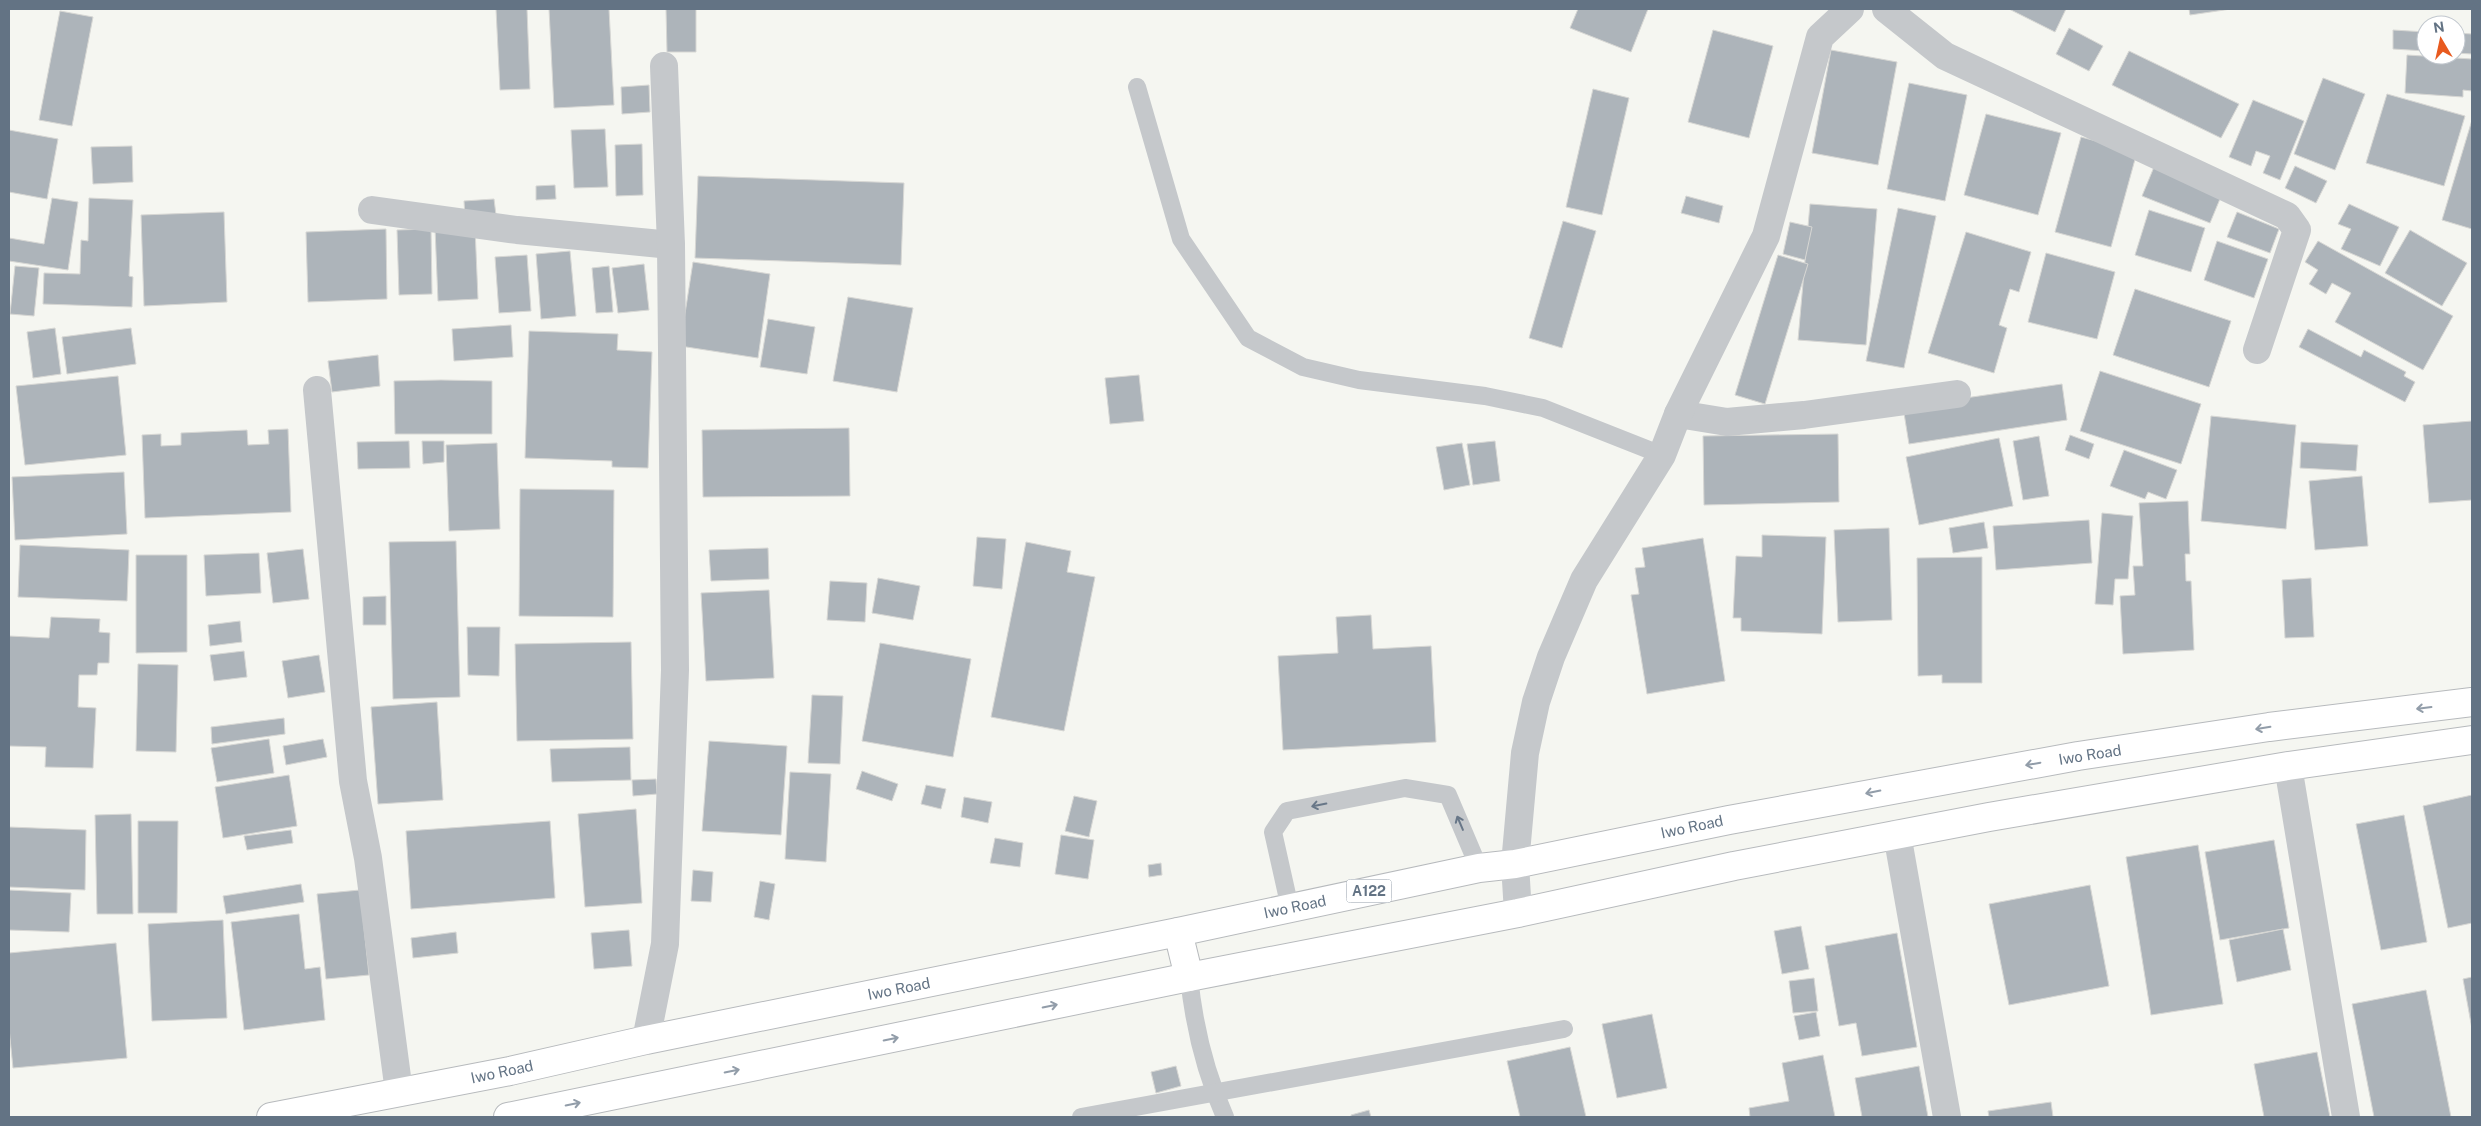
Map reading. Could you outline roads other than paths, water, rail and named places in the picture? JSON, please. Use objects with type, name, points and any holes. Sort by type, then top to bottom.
[{"type":"highway","name":"Iwo Road","points":[[271,1117],[510,1071],[646,1040],[1178,932],[1479,868],[1514,864],[1729,820],[2078,756],[2269,727],[2472,702]]},
{"type":"highway","points":[[508,1117],[1189,977],[1518,913],[1734,866],[1989,816],[2288,766],[2472,740]]},
{"type":"highway","points":[[1178,932],[1189,977]]},
{"type":"street","points":[[1518,913],[1514,864],[1526,753],[1536,702],[1551,657],[1584,580],[1662,455],[1678,414],[1766,236],[1820,37],[1850,9]]},
{"type":"street","points":[[1886,9],[1946,56],[2287,216],[2298,230],[2257,350]]},
{"type":"street","points":[[646,1040],[665,944],[676,670],[673,582],[671,245],[664,66]]},
{"type":"street","points":[[372,210],[517,230],[671,245]]},
{"type":"street","points":[[317,390],[353,781],[369,868],[399,1092]]},
{"type":"street","points":[[1678,414],[1727,422],[1804,415],[1957,394]]},
{"type":"street","points":[[2288,766],[2346,1117]]},
{"type":"street","points":[[1897,834],[1947,1117]]},
{"type":"lane","points":[[1138,87],[1181,238],[1248,338],[1304,367],[1359,380],[1485,396],[1543,408],[1662,455]]},
{"type":"lane","points":[[1290,908],[1273,832],[1287,811],[1405,788],[1448,795],[1479,868]]},
{"type":"lane","points":[[1189,977],[1194,1020],[1215,1094],[1224,1117]]},
{"type":"lane","points":[[1080,1117],[1215,1094],[1564,1029]]}]
